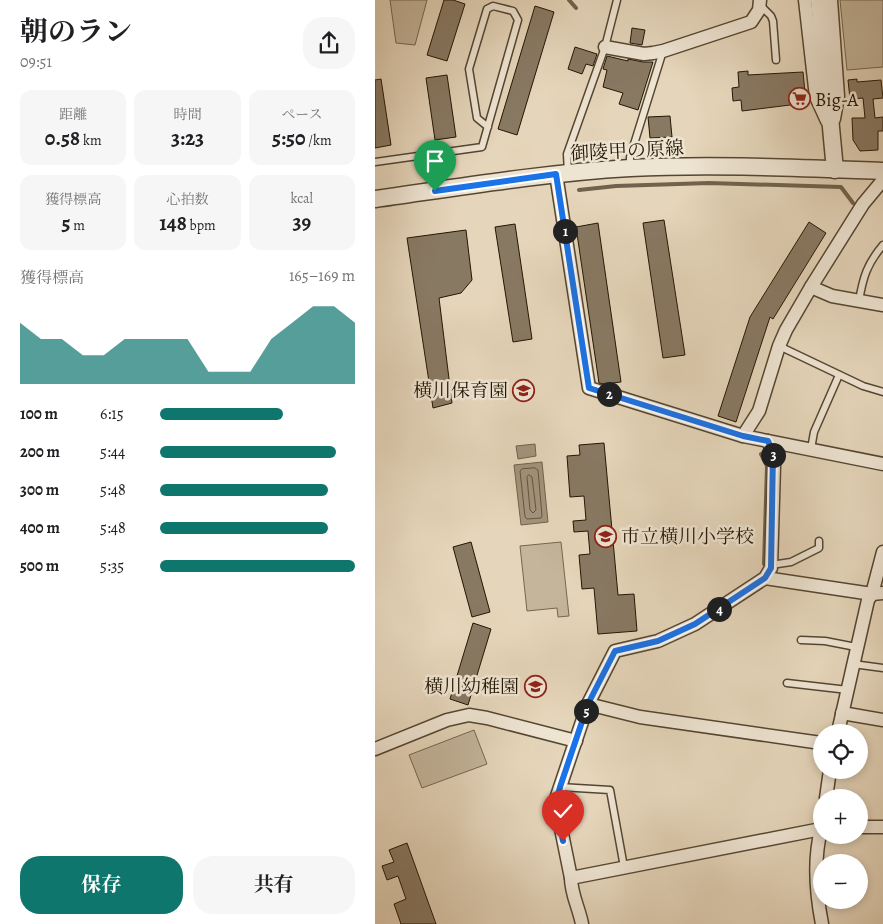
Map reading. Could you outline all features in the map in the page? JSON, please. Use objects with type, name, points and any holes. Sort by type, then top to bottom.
[{"type":"street","points":[[805,0],[817,97],[832,132]]},
{"type":"street","points":[[819,0],[835,170]]},
{"type":"street","points":[[831,0],[838,96],[832,132]]},
{"type":"street","points":[[605,47],[644,54],[663,51],[751,22],[759,10],[758,2]]},
{"type":"street","name":"御陵甲の原線","points":[[375,199],[562,173],[630,168],[698,166],[883,171]]},
{"type":"street","points":[[562,173],[589,388],[743,436],[883,464]]},
{"type":"street","points":[[743,436],[759,411],[779,346],[786,330],[811,286],[863,204],[883,180]]},
{"type":"street","points":[[811,286],[832,296],[883,305]]},
{"type":"street","points":[[582,924],[579,909],[571,888],[571,878],[556,804],[588,704],[615,651],[658,641],[695,624],[765,578],[771,568],[774,466],[773,452],[768,441]]},
{"type":"street","points":[[840,724],[868,600],[877,593],[883,552]]},
{"type":"street","points":[[765,578],[877,593]]},
{"type":"street","points":[[588,704],[640,717],[813,742]]},
{"type":"street","points":[[842,713],[883,720]]},
{"type":"street","points":[[375,748],[447,720],[469,715],[576,741]]},
{"type":"street","points":[[868,827],[883,827]]},
{"type":"street","points":[[571,878],[813,831]]},
{"type":"street","points":[[818,844],[816,874],[817,899],[822,924]]},
{"type":"lane","points":[[562,173],[605,47],[617,0]]},
{"type":"lane","points":[[758,2],[771,16],[773,21],[776,60]]},
{"type":"lane","points":[[375,162],[482,147],[488,127],[519,20],[513,11],[493,6],[487,9],[469,69],[477,118],[488,127]]},
{"type":"lane","points":[[630,168],[630,157],[663,51]]},
{"type":"lane","points":[[859,302],[863,276],[874,255],[883,245]]},
{"type":"lane","points":[[779,346],[863,386],[883,392]]},
{"type":"lane","points":[[811,449],[814,432],[839,375]]},
{"type":"lane","points":[[771,565],[791,562],[819,548],[819,541]]},
{"type":"lane","points":[[801,640],[825,641],[856,647]]},
{"type":"lane","points":[[853,664],[883,668]]},
{"type":"lane","points":[[787,683],[848,690]]},
{"type":"lane","points":[[560,787],[610,790],[624,867]]},
{"type":"shaded area","points":[[390,0],[427,0],[415,45],[396,43]]},
{"type":"shaded area","points":[[840,0],[883,0],[883,67],[847,70]]},
{"type":"shaded area","points":[[561,542],[569,616],[558,617],[557,608],[527,611],[520,546]]},
{"type":"shaded area","points":[[474,730],[487,764],[422,788],[409,755]]},
{"type":"water","points":[[535,444],[536,456],[518,459],[516,446]]},
{"type":"water","points":[[542,462],[548,522],[521,525],[514,465]]},
{"type":"building","points":[[444,0],[453,0],[465,4],[447,61],[427,55]]},
{"type":"building","points":[[535,6],[554,12],[517,135],[498,129]]},
{"type":"building","points":[[632,28],[645,30],[642,45],[630,43]]},
{"type":"building","points":[[575,47],[597,54],[593,66],[586,64],[582,74],[568,69]]},
{"type":"building","points":[[607,56],[628,61],[628,59],[653,62],[638,110],[619,104],[623,93],[603,87],[607,70],[603,69]]},
{"type":"building","points":[[748,71],[748,75],[803,72],[806,103],[742,111],[741,100],[733,101],[732,88],[739,87],[738,72]]},
{"type":"building","points":[[447,75],[456,137],[435,140],[426,78]]},
{"type":"building","points":[[381,79],[391,145],[375,148],[375,80]]},
{"type":"building","points":[[857,79],[857,82],[881,80],[883,98],[873,99],[875,118],[883,117],[883,131],[878,131],[878,150],[860,151],[853,140],[852,118],[865,118],[863,98],[850,99],[848,80]]},
{"type":"building","points":[[670,116],[672,137],[650,138],[648,117]]},
{"type":"building","points":[[664,220],[685,355],[663,358],[643,223]]},
{"type":"building","points":[[809,222],[826,233],[773,319],[770,317],[736,422],[718,416],[750,317]]},
{"type":"building","points":[[598,223],[621,382],[604,384],[599,383],[576,227]]},
{"type":"building","points":[[515,224],[532,339],[513,342],[495,227]]},
{"type":"building","points":[[466,230],[472,280],[461,293],[439,298],[452,403],[433,408],[407,238]]},
{"type":"building","points":[[604,443],[618,595],[634,594],[637,631],[598,634],[594,588],[582,589],[579,555],[590,554],[588,531],[574,532],[573,521],[586,520],[584,496],[570,497],[567,456],[580,455],[579,445]]},
{"type":"building","points":[[471,542],[490,612],[472,617],[453,547]]},
{"type":"building","points":[[473,623],[491,629],[468,705],[450,699]]},
{"type":"building","points":[[407,843],[436,924],[401,924],[394,904],[406,899],[398,876],[387,880],[382,866],[394,862],[389,850]]},
{"type":"waterway","points":[[569,0],[576,8]]},
{"type":"waterway","points":[[579,190],[616,186],[709,183],[841,187],[853,203]]},
{"type":"waterway","points":[[761,454],[767,466],[764,564]]},
{"type":"place","name":"Big-A","points":[[799,99]]},
{"type":"place","name":"横川保育園","points":[[524,390]]},
{"type":"place","name":"市立横川小学校","points":[[605,536]]},
{"type":"place","name":"横川幼稚園","points":[[535,686]]},
{"type":"route","points":[[435,191],[556,174],[589,388],[743,436],[768,441],[773,452],[771,568],[765,578],[695,624],[658,641],[615,651],[588,704],[557,796],[556,804],[563,841]]}]
